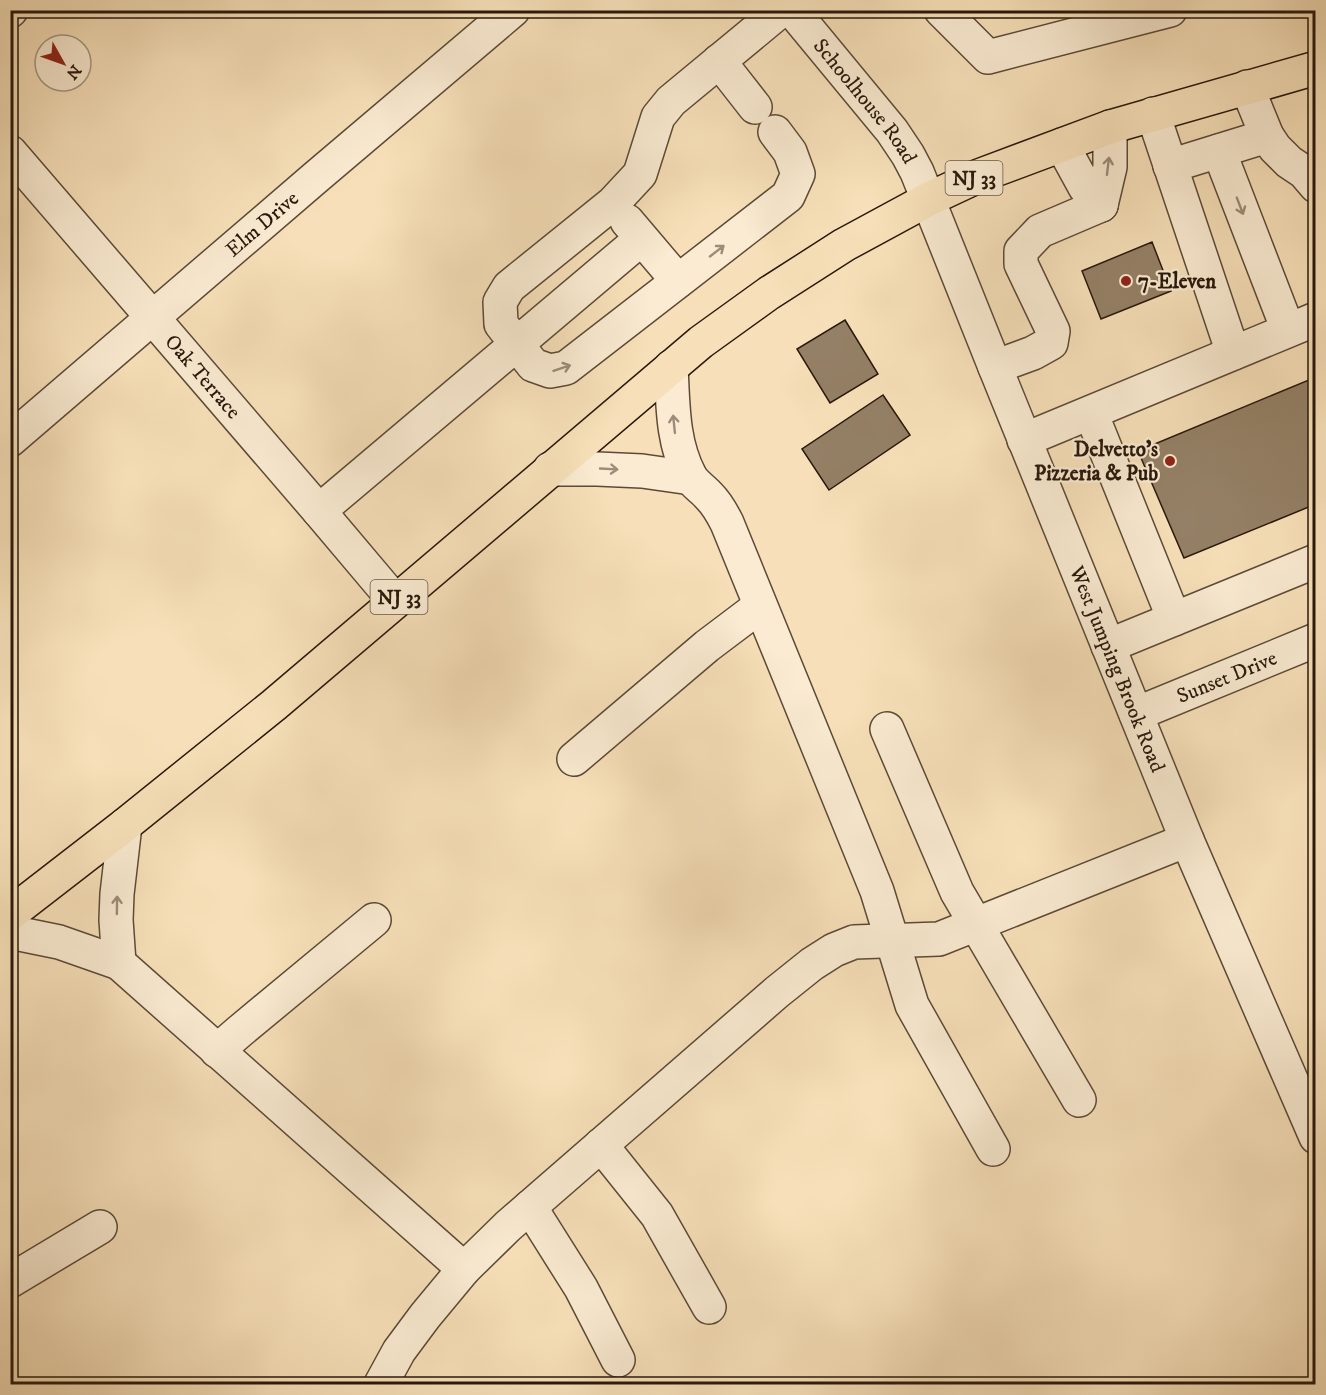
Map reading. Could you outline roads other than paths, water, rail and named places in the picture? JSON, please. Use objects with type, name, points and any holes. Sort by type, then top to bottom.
[{"type":"highway","name":"NJ 33","points":[[10,914],[274,705],[671,367],[735,317],[806,268],[885,222],[976,177],[1110,127],[1316,68]]},
{"type":"street","name":"Elm Drive","points":[[10,440],[513,10]]},
{"type":"street","points":[[719,61],[790,152],[798,174],[788,196],[566,368],[550,372],[533,365],[501,324],[500,303],[509,286],[613,203],[640,174],[658,117],[671,101],[719,61],[781,10]]},
{"type":"street","name":"Schoolhouse Road","points":[[792,10],[892,131],[908,155],[929,199]]},
{"type":"street","points":[[941,10],[988,57],[1170,10]]},
{"type":"street","points":[[1247,87],[1267,136],[1275,148],[1289,162],[1304,172],[1316,186]]},
{"type":"street","points":[[1153,114],[1233,353]]},
{"type":"street","points":[[1101,205],[1110,166],[1110,127]]},
{"type":"street","points":[[1170,166],[1267,136]]},
{"type":"street","points":[[1062,145],[1085,187],[1101,205]]},
{"type":"street","points":[[1024,440],[1302,325],[1219,151]]},
{"type":"street","name":"Oak Terrace","points":[[10,152],[395,601]]},
{"type":"street","name":"West Jumping Brook Road","points":[[929,199],[995,368],[1187,840],[1316,1137]]},
{"type":"street","points":[[613,203],[678,281]]},
{"type":"street","points":[[995,368],[1051,343],[1053,331],[1021,264],[1020,251],[1040,231],[1101,205]]},
{"type":"street","points":[[319,511],[641,239]]},
{"type":"street","points":[[671,367],[676,439],[691,478],[710,496],[727,523],[877,891],[912,1005],[993,1149]]},
{"type":"street","points":[[1091,412],[1174,619]]},
{"type":"street","points":[[550,469],[642,471],[691,478]]},
{"type":"street","points":[[1108,646],[1316,561]]},
{"type":"street","points":[[574,759],[707,646],[760,606]]},
{"type":"street","name":"Sunset Drive","points":[[1136,714],[1316,640]]},
{"type":"street","points":[[887,729],[957,892],[1079,1100]]},
{"type":"street","points":[[119,963],[117,894],[125,825]]},
{"type":"street","points":[[381,1384],[399,1351],[425,1316],[464,1269],[508,1226],[630,1118],[812,964],[834,950],[854,942],[939,939],[1187,840]]},
{"type":"street","points":[[217,1051],[374,920]]},
{"type":"street","points":[[10,932],[59,942],[119,963],[464,1269]]},
{"type":"street","points":[[602,1145],[657,1215],[709,1307]]},
{"type":"street","points":[[530,1207],[581,1288],[618,1360]]},
{"type":"street","points":[[10,1281],[100,1227]]},
{"type":"place","name":"7-Eleven","points":[[1126,281]]},
{"type":"place","name":"Delvetto's Pizzeria & Pub","points":[[1170,461]]}]
